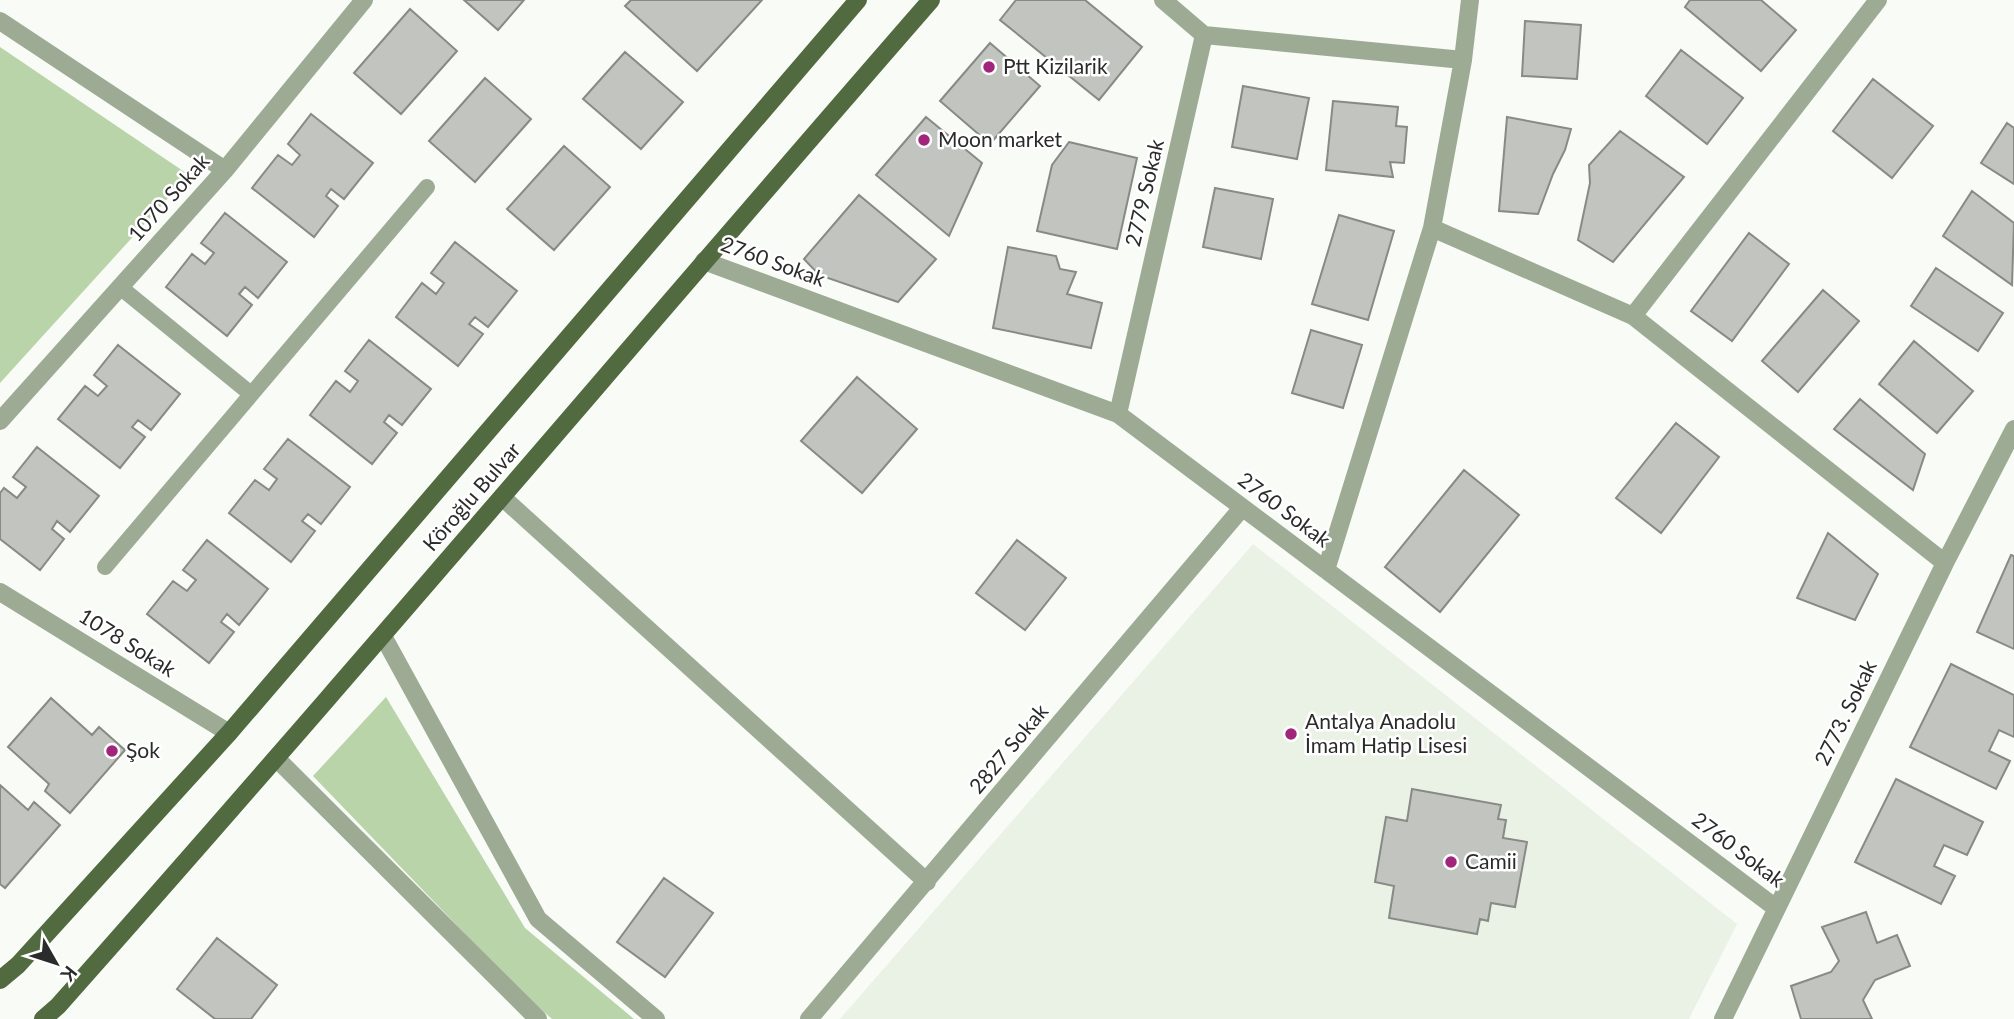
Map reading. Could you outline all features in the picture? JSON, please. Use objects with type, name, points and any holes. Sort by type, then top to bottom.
[{"type":"main road","name":"Köroğlu Bulvar","points":[[0,980],[18,965],[229,733],[858,0]]},
{"type":"main road","name":"Köroğlu Bulvar","points":[[43,1019],[62,1013],[704,261],[931,0]]},
{"type":"street","name":"1070 Sokak","points":[[0,421],[225,170],[364,0]]},
{"type":"street","points":[[1163,0],[1204,35],[1463,60]]},
{"type":"street","points":[[1326,570],[1432,228],[1463,60],[1470,0]]},
{"type":"street","points":[[1633,316],[1878,0]]},
{"type":"street","points":[[0,21],[225,170]]},
{"type":"street","name":"2779 Sokak","points":[[1118,414],[1204,35]]},
{"type":"street","points":[[1432,228],[1633,316],[1945,563]]},
{"type":"street","name":"2760 Sokak","points":[[704,261],[1118,414],[1776,908]]},
{"type":"street","name":"2773. Sokak","points":[[1723,1019],[1945,563],[2012,438]]},
{"type":"street","points":[[502,497],[927,881]]},
{"type":"street","name":"2827 Sokak","points":[[809,1019],[1242,508]]},
{"type":"street","name":"1078 Sokak","points":[[0,592],[229,733]]},
{"type":"street","points":[[383,636],[538,919],[656,1019]]},
{"type":"street","points":[[277,759],[538,1019]]},
{"type":"lane","points":[[105,567],[427,187]]},
{"type":"lane","points":[[120,287],[251,394]]},
{"type":"shaded area","name":"Antalya Anadolu İmam Hatip Lisesi","points":[[1253,544],[1737,924],[1689,1019],[840,1019]]},
{"type":"green space","points":[[0,47],[189,175],[0,383]]},
{"type":"green space","points":[[386,697],[525,928],[634,1019],[552,1019],[521,992],[313,776]]},
{"type":"building","points":[[464,0],[524,0],[498,30]]},
{"type":"building","points":[[631,0],[762,0],[697,71],[625,6]]},
{"type":"building","points":[[1016,0],[1085,0],[1142,47],[1099,100],[1000,20]]},
{"type":"building","points":[[1690,0],[1761,0],[1796,30],[1761,71],[1685,7]]},
{"type":"building","points":[[410,9],[457,51],[401,114],[354,73]]},
{"type":"building","points":[[1525,21],[1581,25],[1577,79],[1522,76]]},
{"type":"building","points":[[990,43],[1040,86],[990,144],[940,101]]},
{"type":"building","points":[[1681,50],[1743,98],[1707,144],[1646,96]]},
{"type":"building","points":[[625,52],[683,102],[641,149],[583,99]]},
{"type":"building","points":[[485,78],[531,119],[475,182],[429,141]]},
{"type":"building","points":[[1873,79],[1933,126],[1892,178],[1833,131]]},
{"type":"building","points":[[1243,86],[1309,98],[1297,159],[1232,147]]},
{"type":"building","points":[[1333,101],[1398,107],[1396,126],[1407,127],[1404,163],[1390,162],[1393,177],[1326,170]]},
{"type":"building","points":[[311,114],[373,163],[344,199],[331,189],[326,196],[338,206],[314,237],[252,188],[278,155],[292,165],[300,155],[288,144]]},
{"type":"building","points":[[926,117],[982,163],[949,236],[876,175]]},
{"type":"building","points":[[1507,117],[1571,129],[1538,214],[1499,211]]},
{"type":"building","points":[[2007,123],[2014,128],[2014,184],[1981,163]]},
{"type":"building","points":[[1620,131],[1684,177],[1613,262],[1578,240],[1590,183],[1589,165]]},
{"type":"building","points":[[1069,142],[1137,158],[1117,249],[1037,231],[1052,165]]},
{"type":"building","points":[[564,146],[610,187],[554,250],[507,209]]},
{"type":"building","points":[[1215,188],[1273,199],[1261,259],[1203,247]]},
{"type":"building","points":[[1972,191],[2014,223],[2012,285],[1943,236]]},
{"type":"building","points":[[859,195],[936,259],[898,302],[819,275],[804,259]]},
{"type":"building","points":[[225,213],[287,262],[258,298],[245,287],[239,294],[252,305],[227,336],[166,287],[192,254],[205,264],[214,253],[201,243]]},
{"type":"building","points":[[1339,215],[1394,231],[1368,320],[1312,304]]},
{"type":"building","points":[[1749,233],[1789,264],[1732,341],[1691,311]]},
{"type":"building","points":[[455,242],[517,291],[488,327],[475,317],[469,324],[483,334],[458,366],[396,317],[422,283],[436,294],[444,283],[431,273]]},
{"type":"building","points":[[1008,247],[1056,256],[1060,269],[1076,272],[1067,294],[1102,303],[1091,348],[993,328]]},
{"type":"building","points":[[1936,268],[2003,313],[1978,351],[1911,306]]},
{"type":"building","points":[[1823,290],[1859,321],[1798,392],[1762,361]]},
{"type":"building","points":[[1311,330],[1362,345],[1343,408],[1292,393]]},
{"type":"building","points":[[369,340],[431,389],[402,425],[389,415],[384,422],[397,433],[372,464],[310,415],[336,381],[350,392],[358,381],[345,371]]},
{"type":"building","points":[[1914,341],[1973,391],[1937,433],[1879,384]]},
{"type":"building","points":[[118,345],[180,394],[151,430],[138,420],[132,427],[145,437],[120,468],[58,419],[85,386],[98,396],[107,386],[94,375]]},
{"type":"building","points":[[857,377],[917,429],[862,493],[801,441]]},
{"type":"building","points":[[1860,399],[1925,454],[1913,490],[1834,429]]},
{"type":"building","points":[[1676,423],[1719,457],[1661,533],[1616,498]]},
{"type":"building","points":[[288,439],[350,487],[321,524],[308,514],[302,521],[315,531],[291,562],[229,513],[255,480],[269,490],[277,479],[264,469]]},
{"type":"building","points":[[37,447],[99,496],[70,532],[57,521],[52,529],[64,539],[40,570],[0,539],[0,493],[4,488],[17,498],[26,487],[13,477]]},
{"type":"building","points":[[1464,470],[1519,515],[1440,612],[1385,567]]},
{"type":"building","points":[[1828,533],[1878,574],[1855,620],[1797,598]]},
{"type":"building","points":[[207,540],[268,589],[239,625],[227,614],[221,622],[234,632],[209,663],[147,614],[173,581],[187,591],[196,580],[183,570]]},
{"type":"building","points":[[1017,540],[1066,578],[1025,630],[976,593]]},
{"type":"building","points":[[2011,555],[2014,556],[2014,649],[1977,632]]},
{"type":"building","points":[[1951,664],[2014,695],[2014,737],[1999,730],[1989,751],[2010,761],[1996,789],[1910,747]]},
{"type":"building","points":[[51,698],[92,735],[99,727],[125,750],[70,813],[45,791],[49,784],[8,747]]},
{"type":"building","points":[[1896,779],[1983,822],[1967,855],[1944,845],[1934,866],[1955,876],[1941,904],[1855,862]]},
{"type":"building","points":[[0,785],[28,810],[34,802],[60,825],[5,888],[0,884]]},
{"type":"building","name":"Camii","points":[[1412,789],[1501,805],[1498,819],[1506,820],[1503,838],[1527,842],[1515,907],[1491,903],[1488,921],[1480,919],[1477,934],[1389,918],[1394,886],[1375,882],[1386,817],[1407,821]]},
{"type":"building","points":[[664,878],[713,913],[665,977],[617,942]]},
{"type":"building","points":[[1866,912],[1877,943],[1897,935],[1910,966],[1875,980],[1863,1000],[1872,1019],[1801,1019],[1791,986],[1831,972],[1839,961],[1822,927]]},
{"type":"building","points":[[217,938],[277,985],[251,1019],[215,1019],[177,989]]},
{"type":"place","name":"Ptt Kizilarik","points":[[989,67]]},
{"type":"place","name":"Moon market","points":[[924,140]]},
{"type":"place","name":"Antalya Anadolu İmam Hatip Lisesi","points":[[1291,734]]},
{"type":"place","name":"Şok","points":[[112,751]]},
{"type":"place","name":"Camii","points":[[1451,862]]}]
